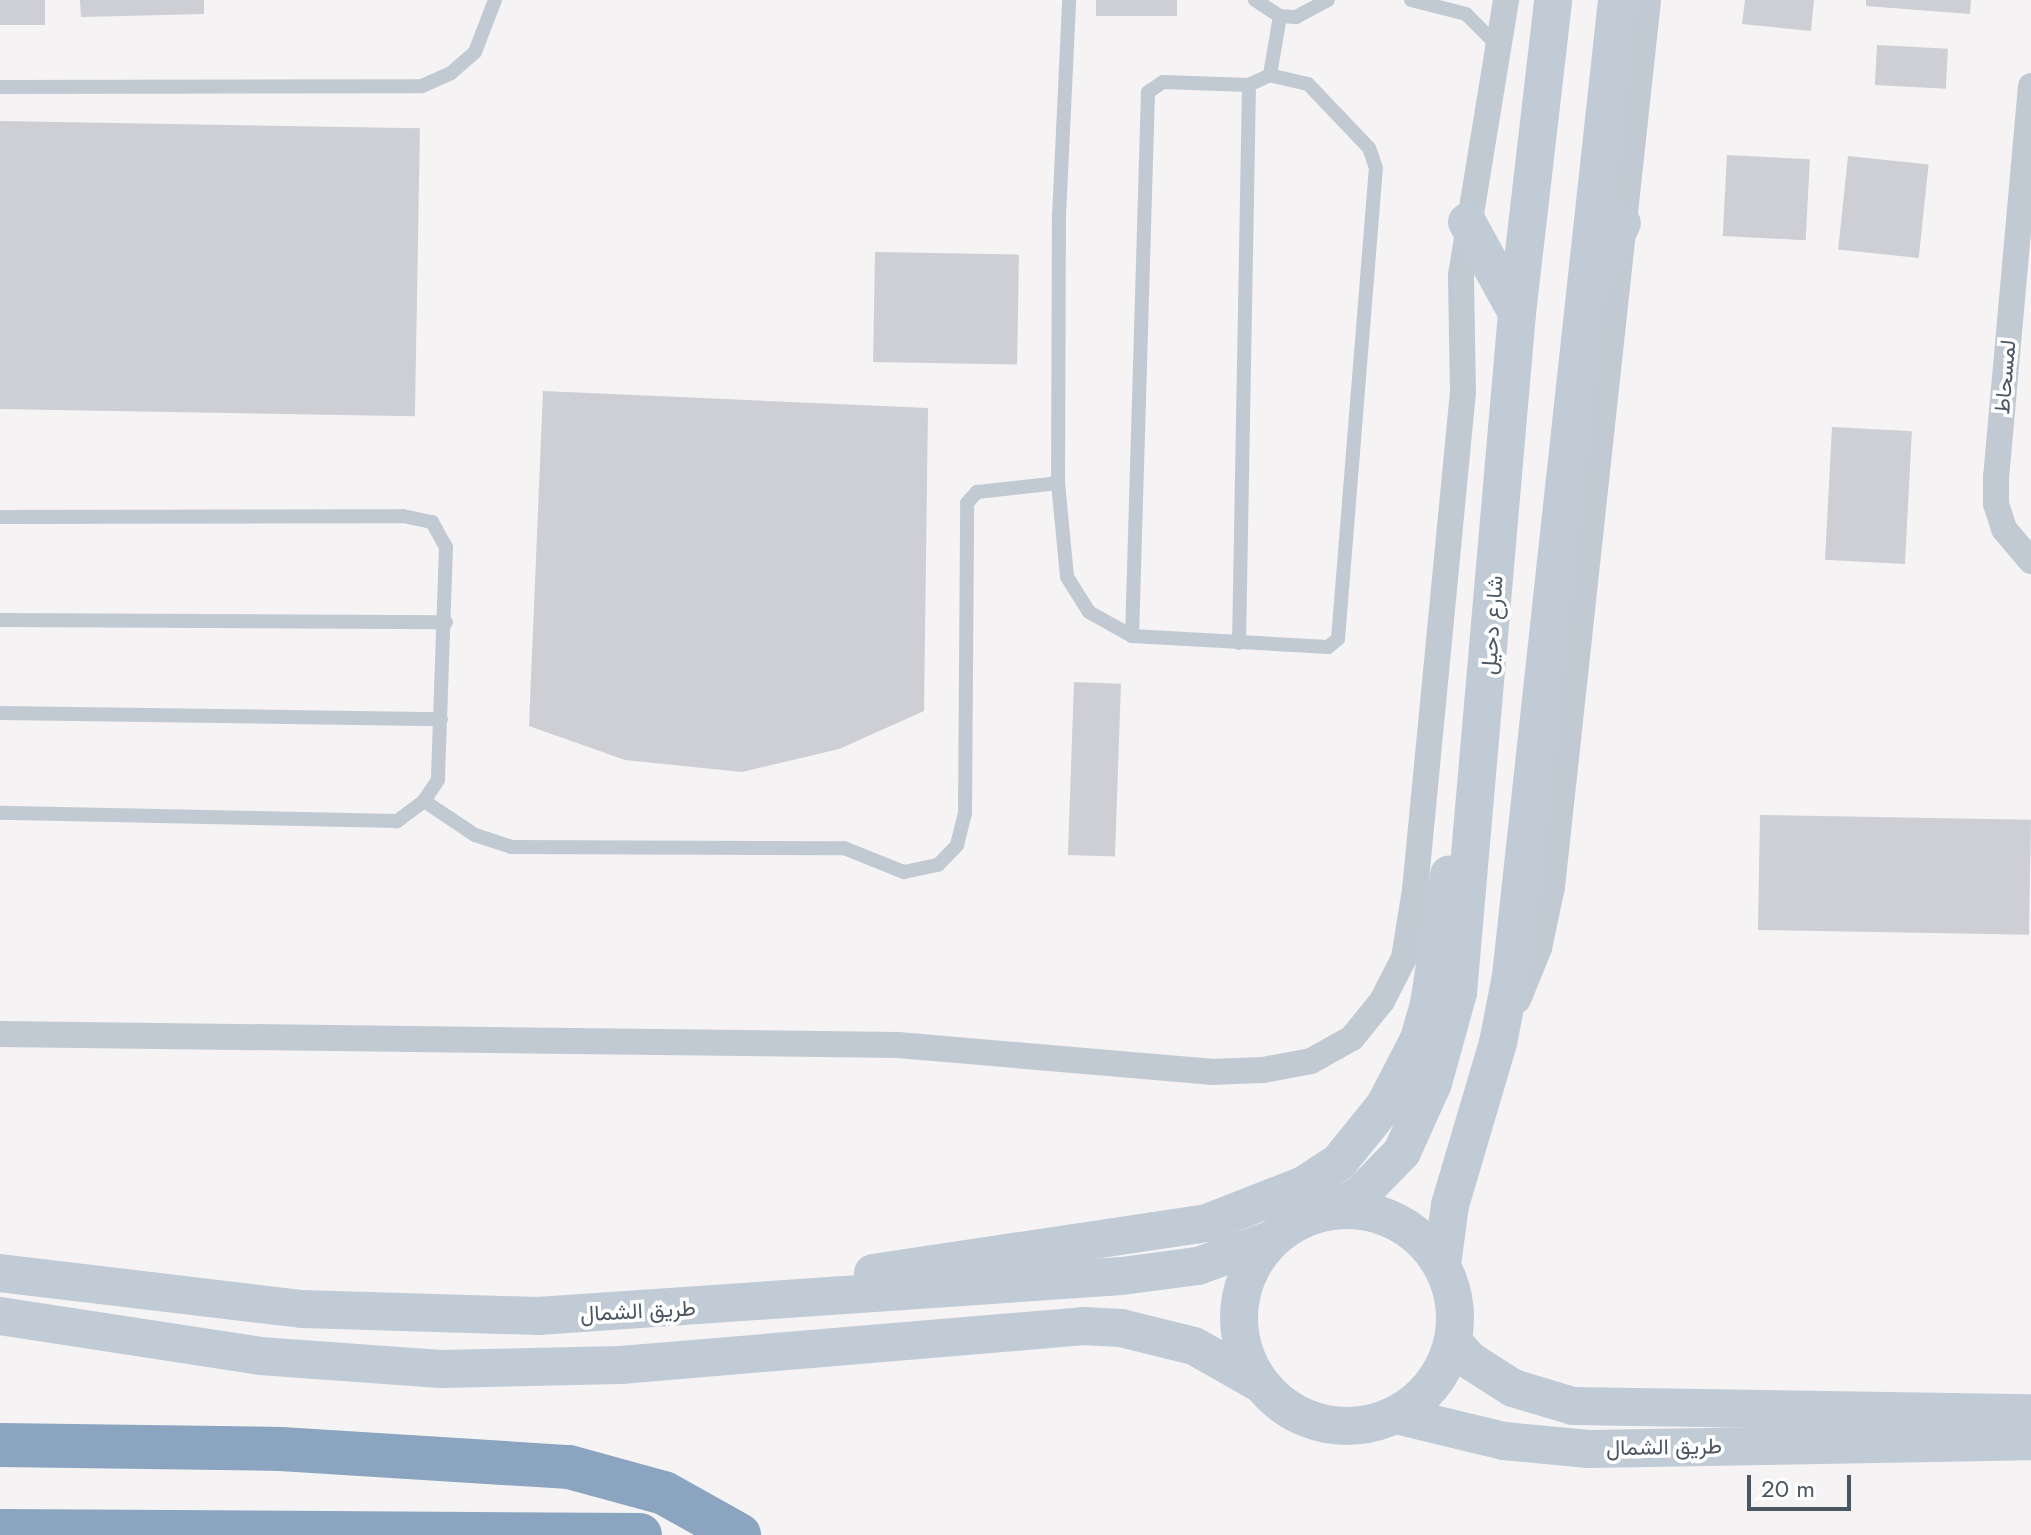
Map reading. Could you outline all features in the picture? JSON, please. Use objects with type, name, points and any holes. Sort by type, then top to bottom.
[{"type":"highway","points":[[0,1445],[281,1449],[569,1467],[664,1493],[739,1535]]},
{"type":"highway","points":[[0,1531],[640,1535]]},
{"type":"main road","name":"شارع دحيل","points":[[1335,1209],[1361,1194],[1402,1152],[1433,1083],[1466,946],[1517,313],[1553,0]]},
{"type":"main road","points":[[1442,1265],[1456,1180],[1498,1043],[1511,976],[1617,0]]},
{"type":"main road","points":[[1467,222],[1517,313]]},
{"type":"main road","points":[[1582,306],[1622,223]]},
{"type":"main road","points":[[707,1307],[927,1263],[1207,1223],[1304,1185],[1339,1162],[1385,1105],[1419,1039],[1429,1004],[1456,839],[1481,770]]},
{"type":"main road","points":[[0,1316],[260,1356],[441,1369],[621,1365],[1096,1327],[1158,1335],[1194,1346],[1259,1383],[1281,1405],[1307,1420],[1336,1427],[1367,1425],[1396,1415],[1431,1384],[1453,1342],[1455,1315],[1442,1265],[1422,1239],[1397,1221],[1367,1211],[1335,1209],[1305,1217],[1272,1239],[1252,1264],[1241,1293],[1238,1324],[1244,1355],[1259,1383]]},
{"type":"main road","name":"طريق الشمال","points":[[0,1273],[208,1299],[380,1314],[538,1316],[707,1307],[1122,1276],[1198,1266],[1272,1239]]},
{"type":"main road","name":"طريق الشمال","points":[[1453,1342],[1469,1360],[1513,1388],[1573,1406],[2031,1413]]},
{"type":"main road","name":"طريق الشمال","points":[[1396,1415],[1504,1441],[1589,1449],[2031,1441]]},
{"type":"street","points":[[0,1034],[898,1045],[1211,1072],[1263,1070],[1311,1061],[1352,1038],[1382,1001],[1404,958],[1415,890],[1463,394],[1461,275],[1467,222],[1506,0]]},
{"type":"street","points":[[1498,1043],[1539,948],[1552,887],[1648,0]]},
{"type":"street","name":"لمسحاط","points":[[2030,103],[1996,504],[2004,529],[2031,561]]},
{"type":"lane","points":[[0,87],[422,86],[451,73],[475,52],[495,0]]},
{"type":"lane","points":[[1069,0],[1059,216],[1058,483],[1067,577],[1089,612],[1132,636],[1328,647],[1338,639],[1376,168],[1369,148],[1321,92],[1270,75],[1249,85],[1163,82],[1148,92],[1132,636]]},
{"type":"lane","points":[[1255,0],[1280,16],[1311,14],[1328,0]]},
{"type":"lane","points":[[1411,0],[1466,14],[1500,48]]},
{"type":"lane","points":[[1270,75],[1280,16]]},
{"type":"lane","points":[[1239,643],[1249,85]]},
{"type":"lane","points":[[424,801],[475,835],[511,847],[844,848],[904,872],[938,865],[957,845],[965,814],[967,503],[977,492],[1058,483]]},
{"type":"lane","points":[[0,517],[403,516],[432,522],[446,547],[446,622],[438,780],[424,801],[397,821],[0,813]]},
{"type":"lane","points":[[0,620],[446,622]]},
{"type":"lane","points":[[0,713],[441,719]]},
{"type":"building","points":[[0,0],[45,0],[45,25],[0,25]]},
{"type":"building","points":[[80,0],[204,0],[204,14],[81,17]]},
{"type":"building","points":[[1096,0],[1177,0],[1177,16],[1096,16]]},
{"type":"building","points":[[1745,0],[1814,0],[1811,31],[1742,24]]},
{"type":"building","points":[[1866,0],[1971,0],[1970,14],[1866,6]]},
{"type":"building","points":[[1877,45],[1948,49],[1946,89],[1875,85]]},
{"type":"building","points":[[0,121],[420,128],[415,416],[0,409]]},
{"type":"building","points":[[1727,155],[1810,159],[1806,240],[1723,236]]},
{"type":"building","points":[[1848,156],[1929,164],[1919,258],[1838,249]]},
{"type":"building","points":[[875,252],[1019,255],[1017,364],[873,362]]},
{"type":"building","points":[[543,391],[928,408],[924,711],[839,749],[742,772],[625,760],[529,726]]},
{"type":"building","points":[[1832,427],[1912,431],[1905,564],[1825,560]]},
{"type":"building","points":[[1074,682],[1121,684],[1115,857],[1068,855]]},
{"type":"building","points":[[1760,815],[2031,820],[2029,935],[1758,930]]}]
